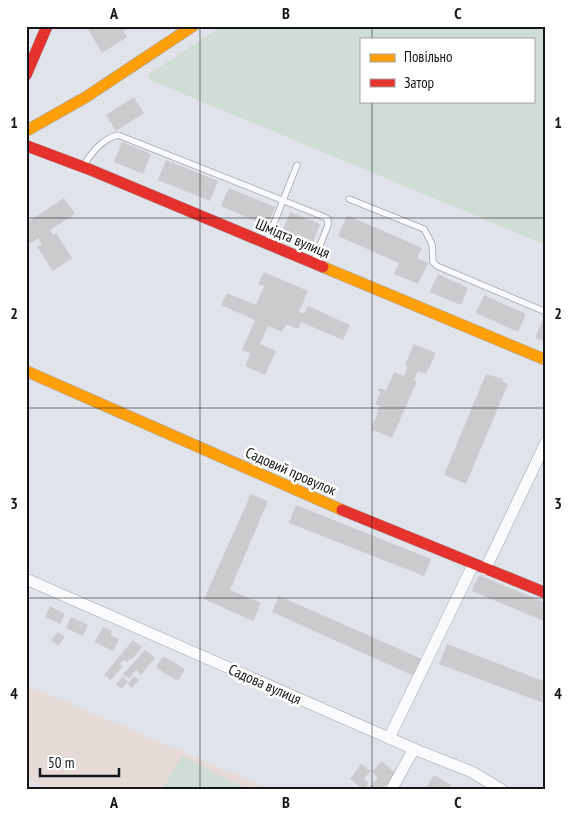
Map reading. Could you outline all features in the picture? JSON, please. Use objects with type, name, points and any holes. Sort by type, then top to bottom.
[{"type":"street","points":[[26,75],[47,26]]},
{"type":"street","points":[[26,131],[86,97],[193,26]]},
{"type":"street","name":"Шмідта вулиця","points":[[27,144],[546,360]]},
{"type":"street","name":"Садовий провулок","points":[[26,371],[363,519],[484,570],[546,593]]},
{"type":"street","points":[[484,570],[546,442]]},
{"type":"street","points":[[389,738],[472,565]]},
{"type":"street","name":"Садова вулиця","points":[[26,579],[414,749],[472,772],[502,790]]},
{"type":"street","points":[[391,790],[414,749]]},
{"type":"lane","points":[[83,167],[94,149],[110,137],[118,135],[283,200],[328,219],[328,225],[313,262]]},
{"type":"lane","points":[[266,243],[297,166]]},
{"type":"lane","points":[[349,199],[424,229],[432,244],[433,262],[437,266],[546,312]]},
{"type":"shaded area","points":[[222,26],[546,26],[546,245],[150,80],[149,74]]},
{"type":"shaded area","points":[[26,685],[272,790],[50,790],[26,778]]},
{"type":"shaded area","points":[[182,756],[249,790],[162,790]]},
{"type":"building","points":[[86,26],[131,26],[123,31],[127,37],[102,53]]},
{"type":"building","points":[[134,97],[144,113],[116,131],[106,115]]},
{"type":"building","points":[[122,142],[151,154],[143,174],[114,162]]},
{"type":"building","points":[[166,160],[218,181],[210,201],[158,180]]},
{"type":"building","points":[[229,188],[275,207],[267,226],[221,206]]},
{"type":"building","points":[[64,198],[75,214],[50,230],[53,235],[56,233],[72,258],[53,271],[37,247],[42,244],[38,238],[26,246],[26,223]]},
{"type":"building","points":[[290,212],[320,224],[312,245],[282,232]]},
{"type":"building","points":[[347,215],[422,248],[417,258],[428,263],[418,284],[394,274],[399,263],[338,236]]},
{"type":"building","points":[[264,272],[308,291],[299,312],[304,314],[308,306],[350,325],[343,340],[301,322],[298,329],[286,324],[282,332],[268,326],[260,344],[276,351],[265,375],[245,366],[251,353],[242,350],[255,320],[221,305],[227,293],[256,305],[264,286],[258,284]]},
{"type":"building","points":[[438,274],[468,288],[461,305],[430,292]]},
{"type":"building","points":[[484,295],[526,314],[518,332],[476,313]]},
{"type":"building","points":[[543,319],[546,320],[546,342],[535,338]]},
{"type":"building","points":[[414,344],[436,353],[426,374],[418,371],[414,380],[417,381],[392,438],[371,429],[380,406],[375,404],[381,392],[378,391],[380,388],[386,391],[394,372],[404,376],[408,367],[405,365]]},
{"type":"building","points":[[486,374],[503,379],[502,381],[508,384],[466,484],[444,475]]},
{"type":"building","points":[[251,494],[268,501],[230,590],[261,603],[253,621],[204,599]]},
{"type":"building","points":[[296,505],[431,559],[424,576],[289,523]]},
{"type":"building","points":[[479,575],[546,603],[546,622],[472,591]]},
{"type":"building","points":[[279,596],[422,659],[414,676],[272,612]]},
{"type":"building","points":[[50,606],[65,614],[60,624],[45,617]]},
{"type":"building","points":[[71,617],[88,625],[83,636],[66,628]]},
{"type":"building","points":[[103,627],[112,631],[110,635],[119,639],[113,651],[94,642]]},
{"type":"building","points":[[58,632],[65,637],[58,646],[51,640]]},
{"type":"building","points":[[133,640],[142,647],[132,659],[127,662],[124,660],[120,664],[123,666],[111,680],[104,675]]},
{"type":"building","points":[[447,644],[546,682],[546,704],[439,664]]},
{"type":"building","points":[[145,650],[155,658],[141,675],[136,670],[129,679],[123,674]]},
{"type":"building","points":[[163,656],[185,669],[178,681],[156,668]]},
{"type":"building","points":[[134,676],[139,680],[132,688],[128,684]]},
{"type":"building","points":[[123,677],[128,682],[121,689],[116,684]]},
{"type":"building","points":[[382,761],[396,774],[381,790],[367,790],[378,778],[372,772]]},
{"type":"building","points":[[361,764],[371,771],[364,779],[369,783],[364,790],[350,779]]},
{"type":"building","points":[[434,775],[451,785],[449,790],[425,790]]},
{"type":"traffic: slow","points":[[26,131],[86,97],[193,26]]},
{"type":"traffic: slow","points":[[323,267],[546,360]]},
{"type":"traffic: slow","points":[[26,371],[342,510]]},
{"type":"traffic: jam","points":[[26,75],[47,26]]},
{"type":"traffic: jam","points":[[27,146],[91,170],[323,267]]},
{"type":"traffic: jam","points":[[342,510],[546,593]]}]
